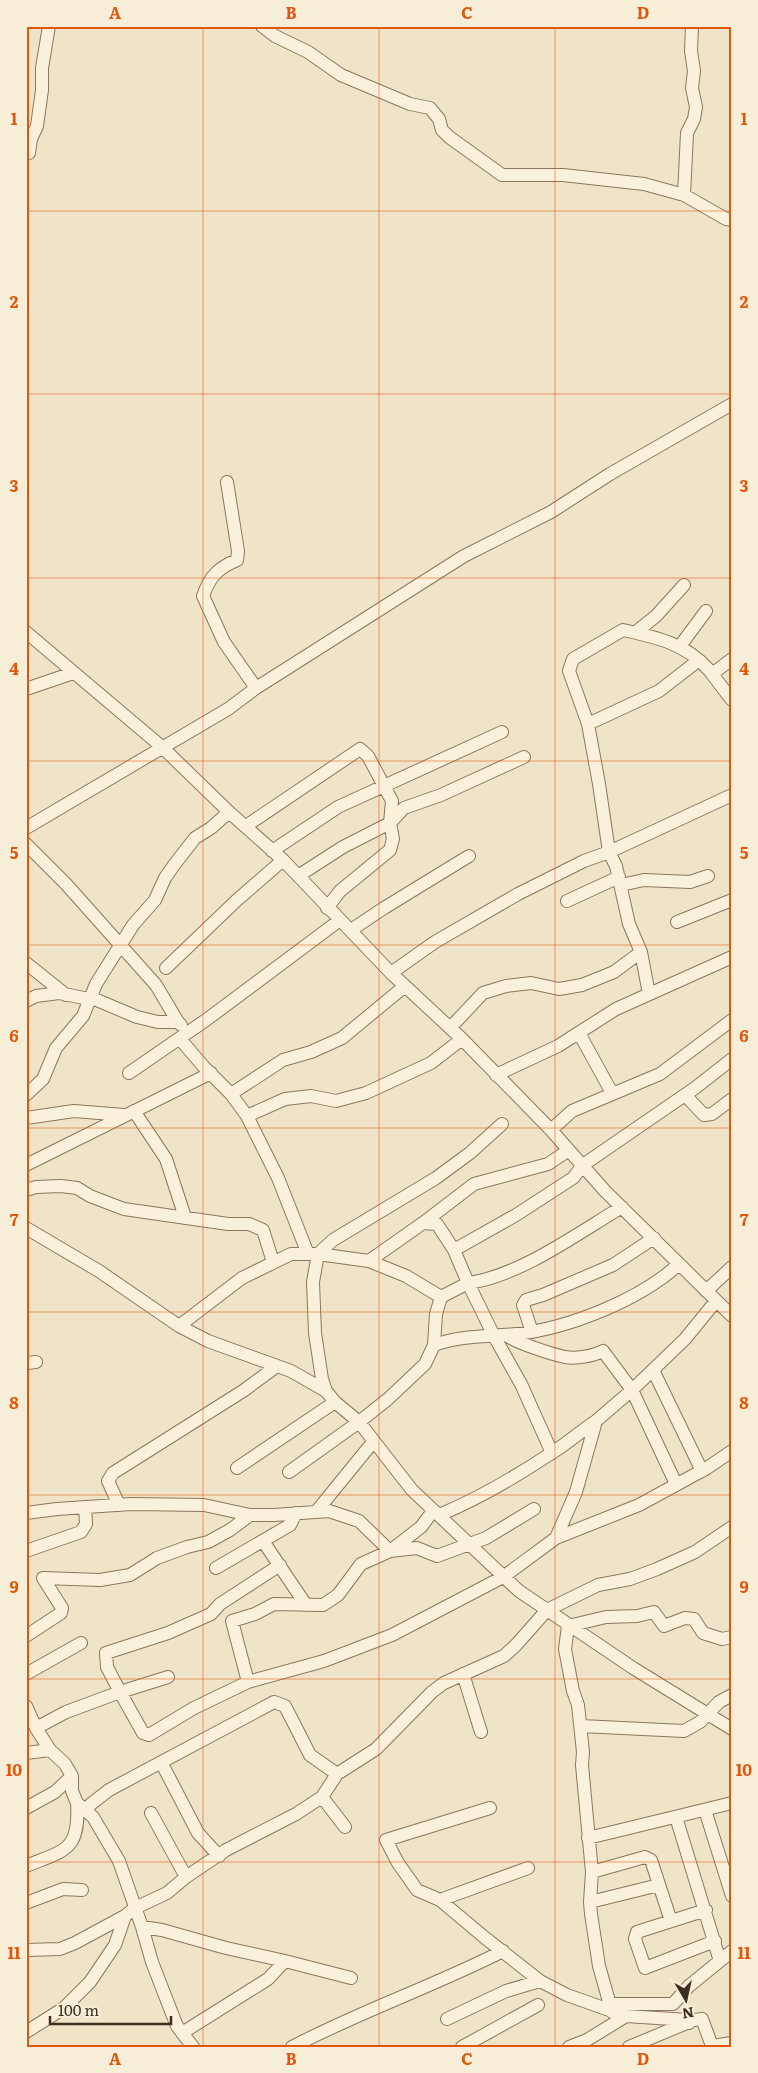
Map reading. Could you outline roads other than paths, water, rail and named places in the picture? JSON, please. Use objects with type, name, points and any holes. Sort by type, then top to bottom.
[{"type":"street","points":[[29,153],[30,142],[37,126],[42,68],[49,26]]},
{"type":"street","points":[[262,26],[275,36],[308,52],[341,75],[410,104],[430,108],[448,137],[502,175],[563,175],[644,184],[684,195],[726,219],[732,220]]},
{"type":"street","points":[[684,195],[687,133],[694,119],[696,107],[692,88],[694,71],[691,51],[692,26]]},
{"type":"street","points":[[26,828],[228,709],[256,688],[464,556],[551,512],[610,474],[732,404]]},
{"type":"street","points":[[227,482],[238,551],[237,560],[224,566],[209,580],[203,596],[224,642],[256,688]]},
{"type":"street","points":[[636,632],[656,616],[684,586]]},
{"type":"street","points":[[680,646],[706,611]]},
{"type":"street","points":[[649,994],[641,952],[629,924],[616,866],[609,852],[594,749],[588,724],[569,671],[573,659],[623,630],[636,632],[654,636],[680,646],[699,660],[732,700]]},
{"type":"street","points":[[28,636],[162,747],[229,812],[283,860],[327,908],[352,930],[405,986],[462,1039],[551,1130],[605,1191],[732,1316]]},
{"type":"street","points":[[712,674],[732,659]]},
{"type":"street","points":[[588,724],[659,691],[699,660]]},
{"type":"street","points":[[26,689],[73,673]]},
{"type":"street","points":[[272,851],[338,807],[502,732]]},
{"type":"street","points":[[246,826],[360,749],[368,756],[392,801],[390,823],[393,839],[390,850],[340,891],[327,908]]},
{"type":"street","points":[[298,876],[343,846],[390,823],[404,808],[441,795],[524,757]]},
{"type":"street","points":[[391,972],[435,942],[518,894],[584,861],[609,852],[732,795]]},
{"type":"street","points":[[26,1095],[43,1079],[56,1048],[83,1016],[92,998],[96,984],[122,946],[133,925],[156,900],[165,878],[194,838],[211,828],[229,812]]},
{"type":"street","points":[[26,844],[156,985],[184,1036],[211,1073],[231,1094],[247,1116],[313,1254],[315,1333],[322,1380],[326,1391],[334,1402],[359,1422],[412,1490],[518,1591],[568,1626],[584,1634],[633,1668],[732,1730]]},
{"type":"street","points":[[352,930],[469,856]]},
{"type":"street","points":[[166,968],[237,900],[283,860]]},
{"type":"street","points":[[567,901],[620,881],[690,882],[708,876]]},
{"type":"street","points":[[677,922],[732,900]]},
{"type":"street","points":[[129,1073],[184,1036],[340,920]]},
{"type":"street","points":[[450,1028],[483,992],[506,986],[531,983],[559,989],[582,985],[614,972],[641,952]]},
{"type":"street","points":[[496,1075],[558,1046],[616,1009],[732,958]]},
{"type":"street","points":[[26,963],[66,995]]},
{"type":"street","points":[[231,1094],[283,1060],[311,1052],[342,1038],[405,986]]},
{"type":"street","points":[[26,1001],[36,996],[50,993],[92,998],[137,1017],[158,1022],[178,1022]]},
{"type":"street","points":[[551,1130],[572,1111],[660,1074],[732,1020]]},
{"type":"street","points":[[579,1033],[612,1093]]},
{"type":"street","points":[[247,1116],[285,1099],[311,1096],[336,1101],[366,1094],[431,1063],[462,1039]]},
{"type":"street","points":[[454,1250],[516,1215],[573,1178],[583,1165],[685,1095],[732,1060]]},
{"type":"street","points":[[26,1165],[211,1073]]},
{"type":"street","points":[[685,1095],[704,1114],[712,1114],[732,1098]]},
{"type":"street","points":[[26,1118],[74,1111],[129,1113],[166,1159],[185,1216]]},
{"type":"street","points":[[313,1254],[436,1178],[470,1153],[502,1124]]},
{"type":"street","points":[[369,1261],[474,1184],[548,1164],[570,1150]]},
{"type":"street","points":[[26,1190],[36,1187],[61,1186],[77,1188],[90,1196],[124,1209],[185,1216],[228,1224],[249,1224],[263,1230],[273,1262]]},
{"type":"street","points":[[289,1472],[388,1399],[425,1364],[434,1345],[436,1314],[442,1297],[468,1283],[485,1280],[540,1256],[622,1207]]},
{"type":"street","points":[[423,1223],[437,1224],[454,1250],[468,1283],[500,1336],[552,1453]]},
{"type":"street","points":[[26,1228],[99,1271],[179,1326],[208,1341],[291,1371],[326,1391]]},
{"type":"street","points":[[532,1332],[523,1305],[526,1300],[543,1295],[613,1265],[654,1238]]},
{"type":"street","points":[[179,1326],[242,1278],[291,1254],[313,1254],[369,1261],[406,1276],[442,1297]]},
{"type":"street","points":[[434,1345],[460,1338],[532,1332],[569,1324],[614,1305],[667,1275],[679,1264]]},
{"type":"street","points":[[706,1291],[732,1267]]},
{"type":"street","points":[[248,1682],[232,1621],[255,1614],[274,1604],[323,1605],[338,1595],[361,1564],[390,1551],[436,1513],[466,1502],[552,1453],[596,1421],[632,1390],[684,1339],[716,1300]]},
{"type":"street","points":[[500,1336],[566,1357],[594,1355],[603,1351],[632,1390],[676,1484]]},
{"type":"street","points":[[119,1505],[108,1481],[113,1473],[234,1397],[277,1366]]},
{"type":"street","points":[[653,1370],[702,1471]]},
{"type":"street","points":[[236,1468],[334,1402]]},
{"type":"street","points":[[556,1538],[576,1492],[596,1421]]},
{"type":"street","points":[[316,1512],[373,1442]]},
{"type":"street","points":[[280,1566],[220,1604],[211,1614],[168,1633],[106,1653],[106,1667],[143,1733],[149,1735],[194,1708],[248,1682],[324,1661],[392,1635],[503,1577],[556,1538],[639,1505],[702,1471],[732,1451]]},
{"type":"street","points":[[26,1514],[119,1505],[204,1505],[250,1515],[329,1511],[359,1520],[390,1551]]},
{"type":"street","points":[[26,1551],[81,1532],[86,1524],[85,1507]]},
{"type":"street","points":[[390,1551],[417,1548],[437,1556],[486,1538],[534,1509]]},
{"type":"street","points":[[216,1568],[290,1525],[296,1513]]},
{"type":"street","points":[[26,1636],[62,1613],[62,1608],[43,1578],[100,1580],[130,1575],[157,1558],[187,1547],[208,1542],[230,1530],[250,1515]]},
{"type":"street","points":[[26,1950],[60,1948],[75,1943],[125,1916],[135,1908],[167,1892],[226,1850],[296,1814],[322,1797],[337,1774],[376,1749],[432,1692],[444,1683],[504,1656],[547,1610],[598,1585],[630,1579],[672,1562],[694,1552],[732,1527]]},
{"type":"street","points":[[263,1540],[306,1604]]},
{"type":"street","points":[[568,1626],[606,1617],[637,1616],[654,1612],[664,1626],[685,1618],[694,1619],[703,1633],[722,1639],[731,1637]]},
{"type":"street","points":[[568,1626],[565,1649],[572,1691],[578,1706],[581,1726],[582,1765],[592,1872],[590,1902],[599,1966],[611,2008]]},
{"type":"street","points":[[26,1674],[81,1643]]},
{"type":"street","points":[[463,1674],[481,1732]]},
{"type":"street","points":[[36,1728],[66,1712],[168,1677]]},
{"type":"street","points":[[581,1726],[684,1731],[708,1715],[719,1702],[732,1695]]},
{"type":"street","points":[[82,1807],[91,1804],[109,1790],[274,1702],[285,1706],[310,1754],[337,1774]]},
{"type":"street","points":[[26,1706],[36,1728],[50,1750],[66,1764],[72,1776],[72,1791],[82,1807],[100,1826],[119,1861],[152,1962],[171,2011],[182,2033],[193,2047]]},
{"type":"street","points":[[26,1753],[50,1750]]},
{"type":"street","points":[[161,1762],[198,1833],[219,1856]]},
{"type":"street","points":[[26,1808],[55,1792],[72,1776]]},
{"type":"street","points":[[322,1797],[345,1827]]},
{"type":"street","points":[[588,1838],[732,1803]]},
{"type":"street","points":[[26,1866],[66,1850],[76,1834],[82,1807]]},
{"type":"street","points":[[490,1808],[386,1840],[398,1863],[417,1890],[440,1900],[540,1981],[567,1995],[611,2008],[626,2016],[688,2020],[689,2023]]},
{"type":"street","points":[[706,1810],[732,1896]]},
{"type":"street","points":[[150,1813],[186,1877]]},
{"type":"street","points":[[676,1817],[706,1910],[720,1961]]},
{"type":"street","points":[[592,1872],[645,1857],[651,1860],[671,1921]]},
{"type":"street","points":[[440,1900],[528,1868]]},
{"type":"street","points":[[590,1902],[659,1885]]},
{"type":"street","points":[[26,1903],[63,1889],[82,1890]]},
{"type":"street","points":[[706,1910],[637,1932],[635,1939],[645,1968],[715,1941]]},
{"type":"street","points":[[26,2032],[64,2008],[90,1982],[115,1945],[125,1916]]},
{"type":"street","points":[[142,1927],[162,1930],[241,1952],[351,1978]]},
{"type":"street","points":[[611,2008],[673,2004],[689,1986],[732,1951]]},
{"type":"street","points":[[292,2047],[381,2004],[452,1976],[503,1952]]},
{"type":"street","points":[[182,2033],[268,1979],[285,1961]]},
{"type":"street","points":[[447,2019],[506,1991],[540,1981]]},
{"type":"street","points":[[462,2047],[538,2005]]},
{"type":"street","points":[[569,2047],[587,2040],[626,2016]]},
{"type":"street","points":[[629,2047],[694,2020],[702,2019],[712,2046],[732,2043]]}]
